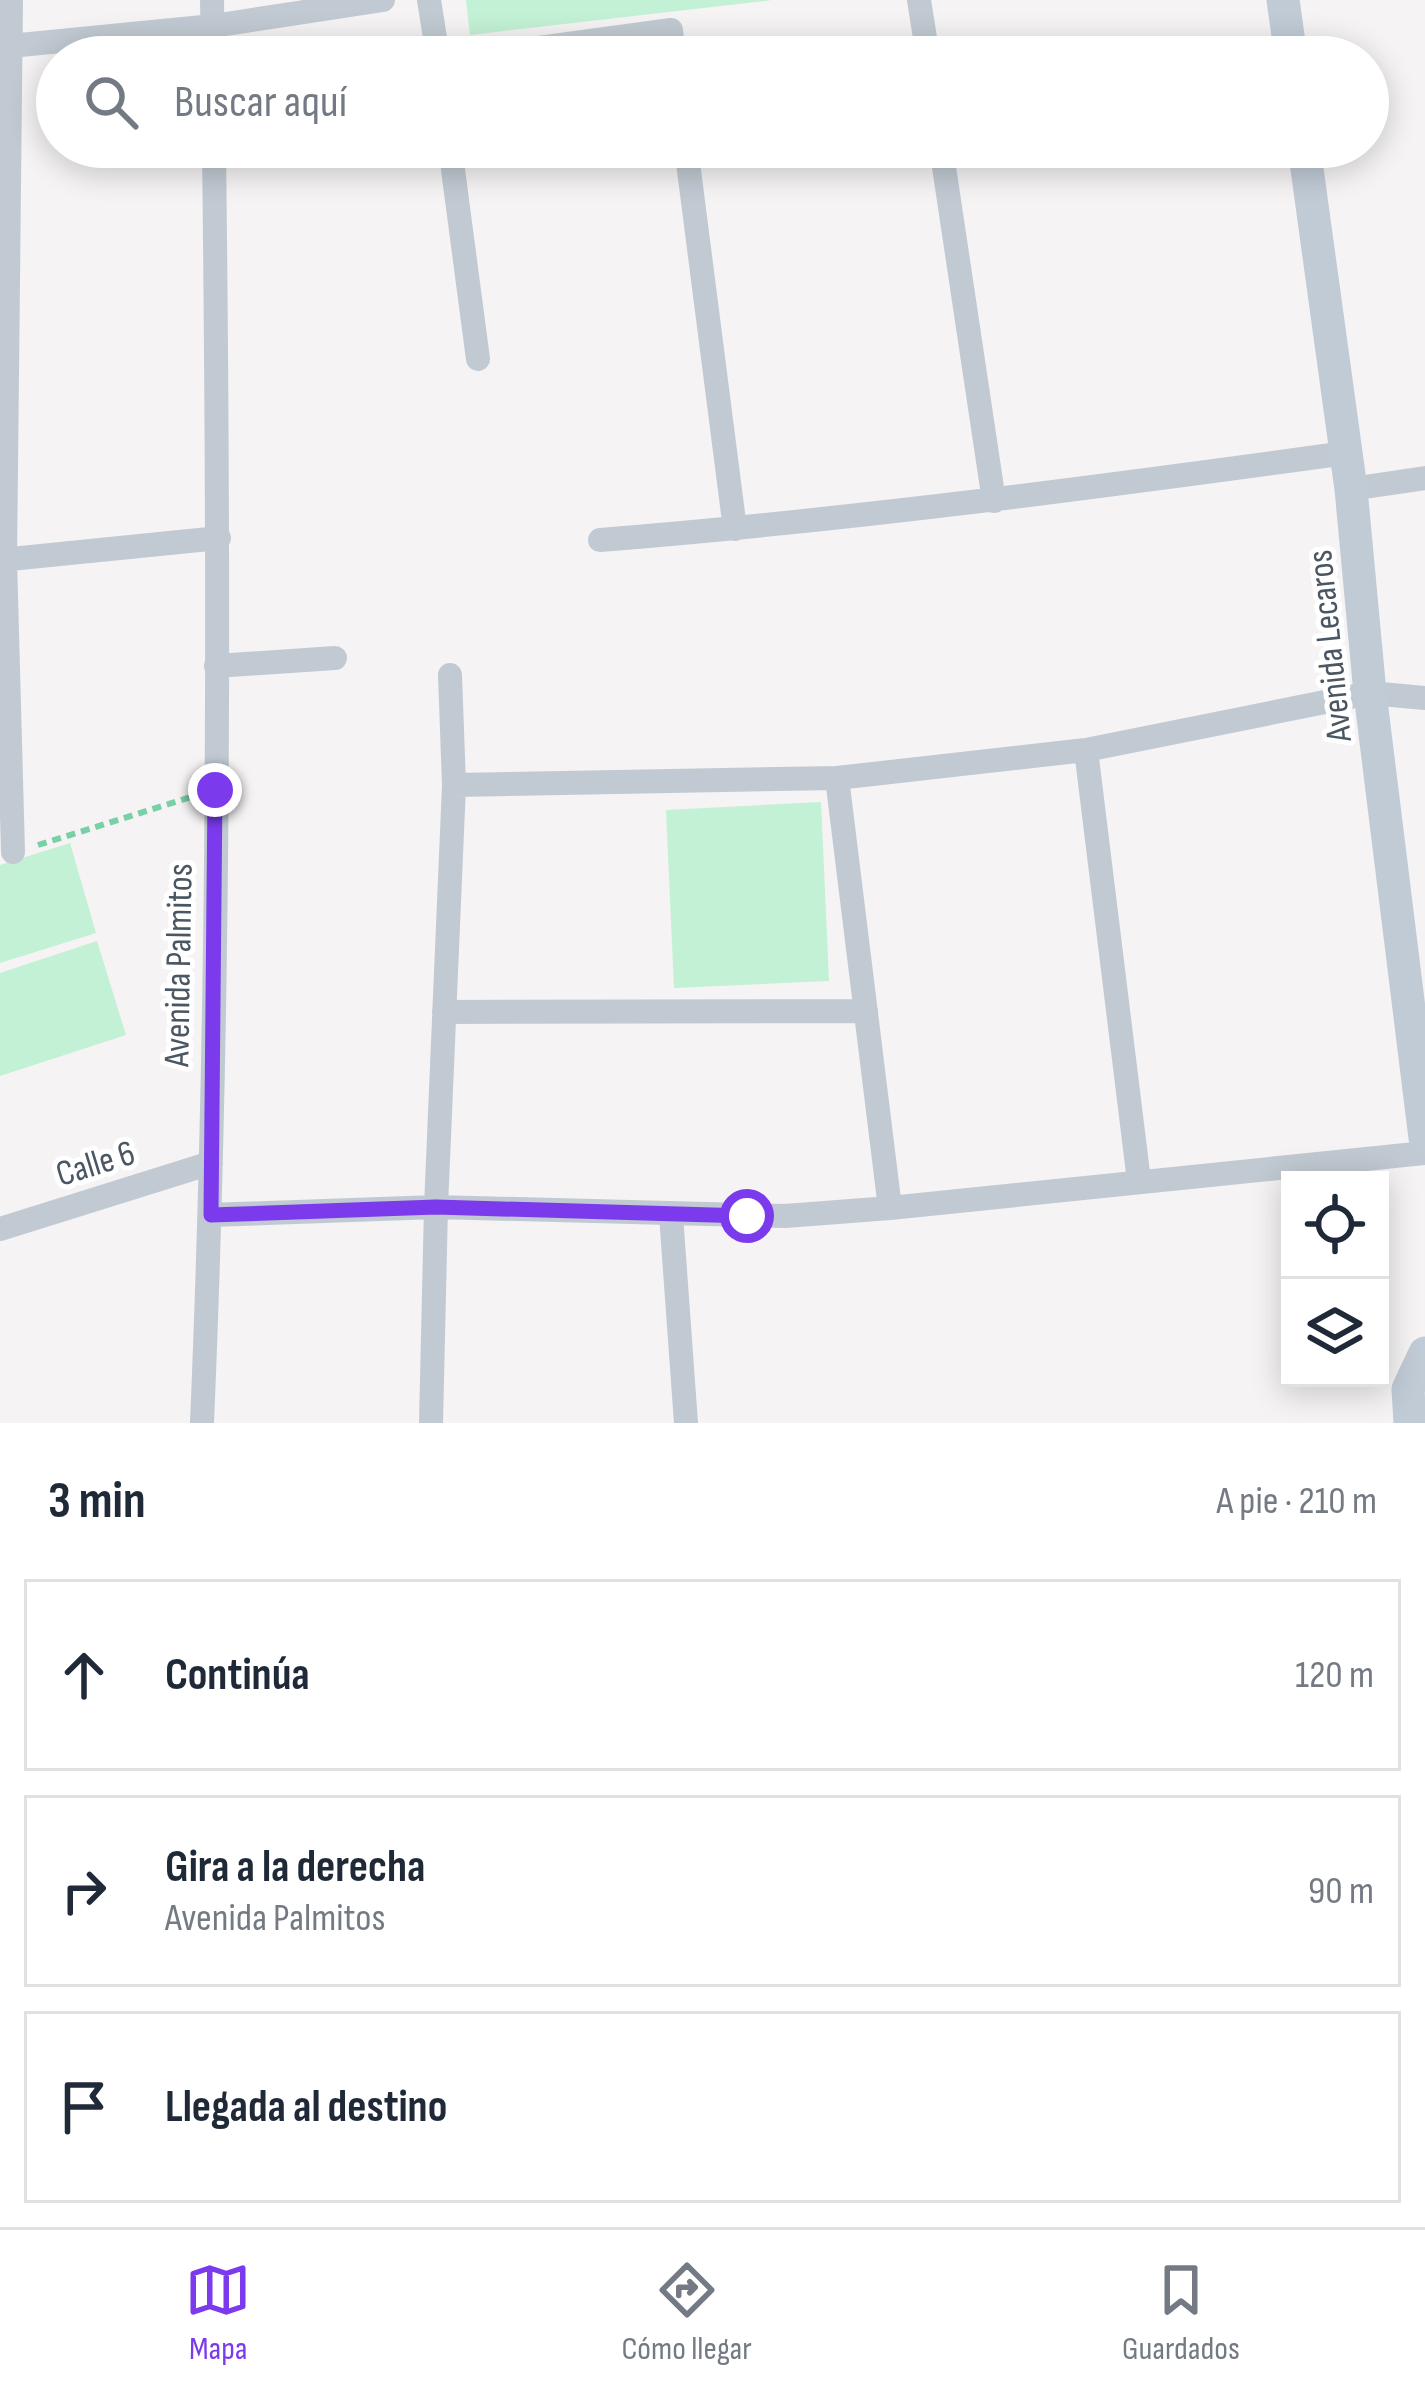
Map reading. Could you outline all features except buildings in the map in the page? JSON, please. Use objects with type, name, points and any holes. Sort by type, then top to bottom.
[{"type":"street","points":[[11,0],[2,559],[13,852]]},
{"type":"street","points":[[212,0],[213,36]]},
{"type":"street","points":[[112,36],[383,0]]},
{"type":"street","points":[[429,0],[435,36]]},
{"type":"street","points":[[919,0],[925,36]]},
{"type":"street","points":[[1283,0],[1288,36]]},
{"type":"street","points":[[626,36],[670,30],[671,36]]},
{"type":"street","points":[[10,46],[36,43]]},
{"type":"street","name":"Avenida Palmitos","points":[[202,1423],[211,1215],[219,538],[214,168]]},
{"type":"street","points":[[453,168],[478,359]]},
{"type":"street","points":[[689,168],[735,529]]},
{"type":"street","points":[[944,168],[994,501]]},
{"type":"street","name":"Avenida Lecaros","points":[[1307,168],[1351,489],[1370,693],[1425,1138]]},
{"type":"street","points":[[600,539],[994,501],[1346,453]]},
{"type":"street","points":[[1351,489],[1425,478]]},
{"type":"street","points":[[2,559],[219,538]]},
{"type":"street","points":[[217,665],[335,658]]},
{"type":"street","points":[[431,1423],[454,785],[450,675]]},
{"type":"street","points":[[454,785],[837,778],[1086,750],[1370,693],[1425,698]]},
{"type":"street","points":[[1086,750],[1139,1181]]},
{"type":"street","points":[[837,778],[890,1208]]},
{"type":"street","points":[[444,1012],[866,1011]]},
{"type":"street","points":[[211,1215],[436,1207],[785,1216],[1425,1153]]},
{"type":"street","name":"Calle 6","points":[[0,1229],[211,1163]]},
{"type":"street","points":[[671,1215],[686,1423]]},
{"type":"street","points":[[1410,1423],[1408,1388],[1425,1353]]},
{"type":"path","points":[[13,852],[215,790]]},
{"type":"green space","points":[[466,0],[772,0],[470,35]]},
{"type":"green space","points":[[821,802],[829,981],[674,988],[666,810]]},
{"type":"green space","points":[[70,843],[96,933],[0,963],[0,865]]},
{"type":"green space","points":[[97,941],[126,1035],[0,1076],[0,973]]},
{"type":"route","points":[[215,790],[211,1215],[436,1207],[747,1216]]}]
